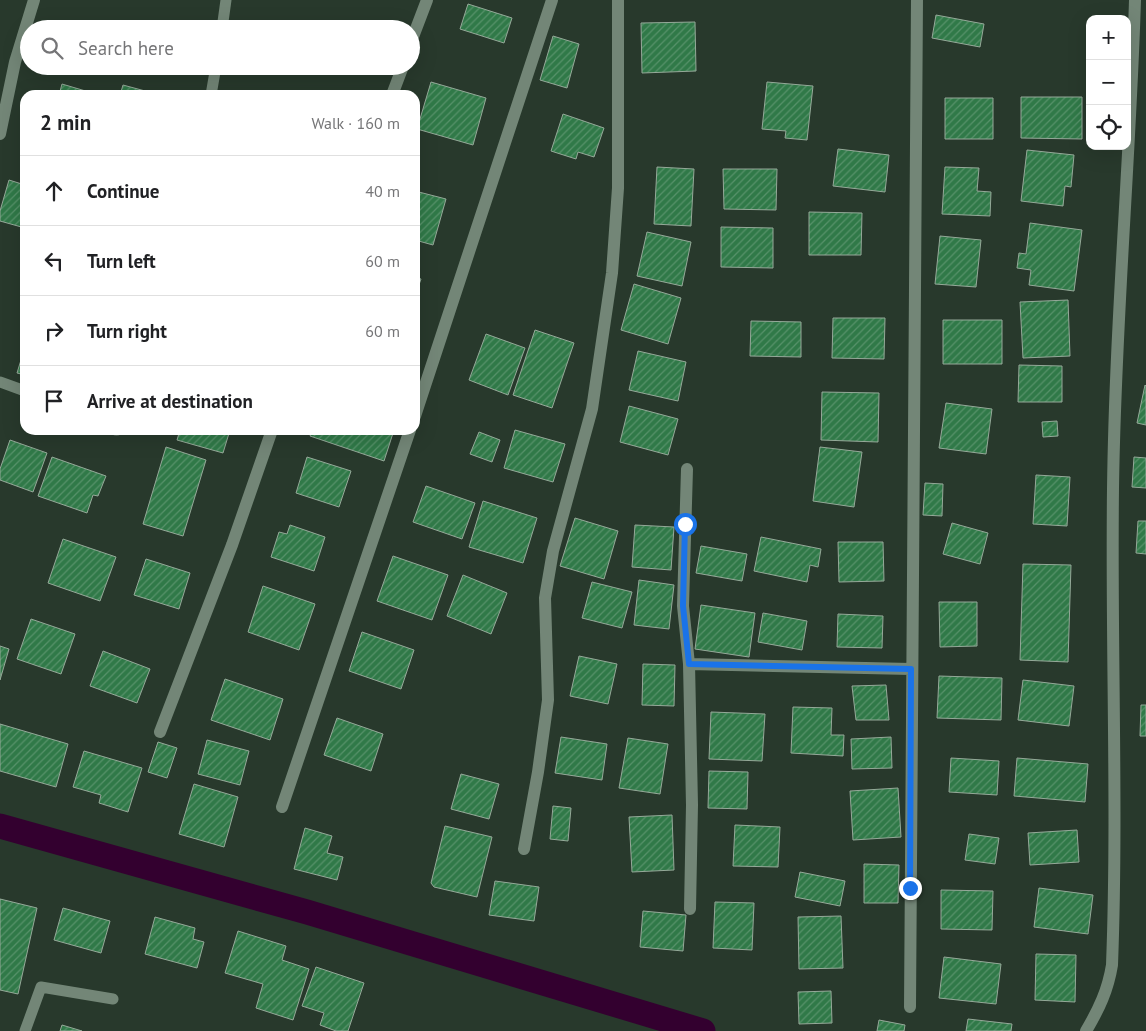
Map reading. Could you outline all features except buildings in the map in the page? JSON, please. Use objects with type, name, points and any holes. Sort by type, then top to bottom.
[{"type":"street","points":[[28,20],[34,0]]},
{"type":"street","points":[[419,20],[426,0]]},
{"type":"street","points":[[420,401],[552,0]]},
{"type":"street","points":[[524,849],[538,772],[548,700],[545,598],[552,551],[592,409],[612,273],[618,188],[618,0]]},
{"type":"street","points":[[910,1007],[917,0]]},
{"type":"street","points":[[1086,1031],[1102,1005],[1108,986],[1112,946],[1113,488],[1117,351],[1131,120],[1135,0]]},
{"type":"street","points":[[0,134],[20,46]]},
{"type":"street","points":[[394,90],[400,75]]},
{"type":"street","points":[[160,732],[232,545],[270,435]]},
{"type":"street","points":[[282,808],[408,435]]},
{"type":"street","points":[[687,469],[683,606],[689,664],[692,805],[690,908]]},
{"type":"street","points":[[689,664],[911,669]]},
{"type":"lane","points":[[223,20],[226,0]]},
{"type":"lane","points":[[212,90],[214,75]]},
{"type":"lane","points":[[0,382],[20,389]]},
{"type":"lane","points":[[25,1031],[41,987],[113,999]]},
{"type":"waterway","points":[[0,826],[307,912],[703,1031]]},
{"type":"route","points":[[685,524],[683,606],[689,664],[911,669],[910,888]]}]
